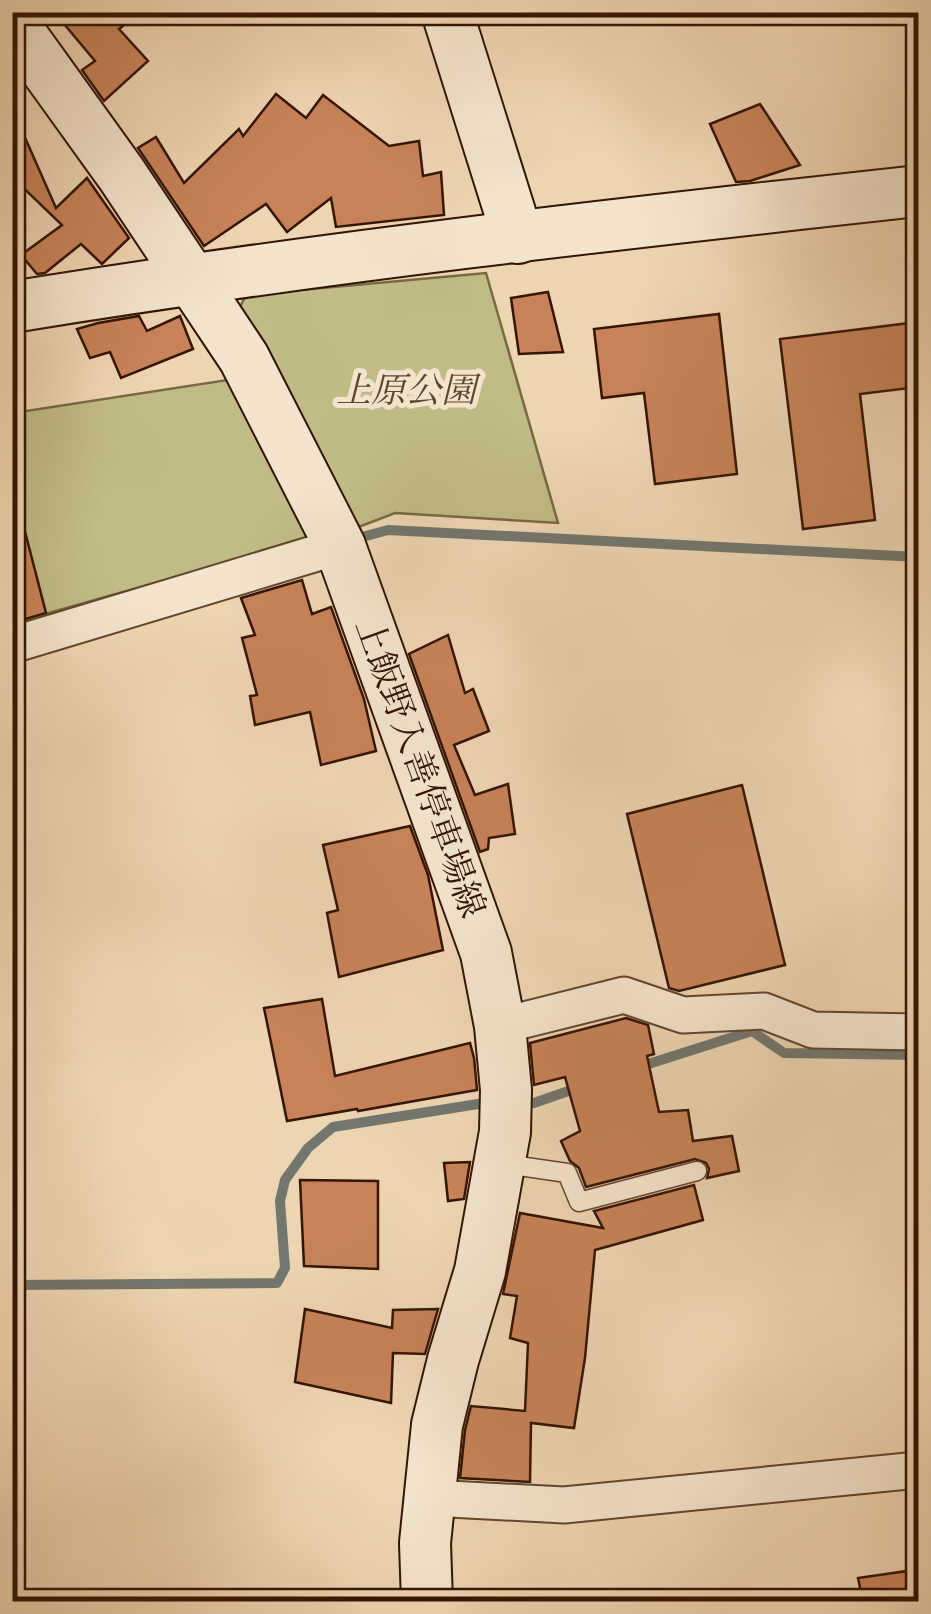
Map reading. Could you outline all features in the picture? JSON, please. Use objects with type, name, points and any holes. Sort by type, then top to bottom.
[{"type":"main road","points":[[447,12],[518,238]]},
{"type":"main road","name":"上飯野入善停車場線","points":[[12,22],[122,175],[244,358],[340,546],[486,953],[500,1026],[505,1132],[480,1271],[437,1425],[425,1544],[424,1600]]},
{"type":"main road","points":[[12,307],[191,278],[918,191]]},
{"type":"street","points":[[12,644],[340,546]]},
{"type":"street","points":[[500,1026],[624,995],[683,1015],[764,1011],[813,1030],[918,1032]]},
{"type":"street","points":[[430,1498],[564,1505],[918,1470]]},
{"type":"lane","points":[[499,1163],[567,1173],[580,1202],[696,1170]]},
{"type":"green space","name":"上原公園","points":[[486,273],[558,523],[395,513],[351,530],[235,317],[246,295]]},
{"type":"green space","points":[[240,378],[322,536],[13,623],[13,413]]},
{"type":"building","points":[[54,12],[141,12],[119,29],[148,61],[104,101],[82,70],[95,61]]},
{"type":"building","points":[[276,94],[306,118],[323,95],[389,146],[419,141],[423,176],[441,172],[444,215],[336,227],[331,198],[287,232],[266,204],[204,246],[138,148],[156,137],[184,183],[239,129],[243,136]]},
{"type":"building","points":[[760,104],[800,165],[736,182],[710,124]]},
{"type":"building","points":[[12,108],[56,208],[87,178],[129,238],[102,264],[81,244],[45,273],[37,274],[21,255],[62,225],[12,177]]},
{"type":"building","points":[[548,292],[563,352],[519,354],[511,298]]},
{"type":"building","points":[[719,314],[737,474],[655,484],[644,393],[602,398],[594,329]]},
{"type":"building","points":[[139,316],[147,331],[180,316],[193,349],[121,378],[110,352],[90,358],[77,329]]},
{"type":"building","points":[[918,322],[918,387],[860,394],[875,520],[803,529],[780,339]]},
{"type":"building","points":[[22,520],[46,613],[12,623],[12,521]]},
{"type":"building","points":[[302,580],[312,614],[331,607],[364,699],[376,751],[321,765],[310,712],[255,725],[250,696],[257,695],[242,638],[255,635],[241,598]]},
{"type":"building","points":[[448,635],[465,693],[473,689],[489,731],[454,745],[475,795],[508,784],[515,834],[489,838],[488,849],[480,852],[409,654]]},
{"type":"building","points":[[742,785],[785,965],[679,991],[669,988],[627,814]]},
{"type":"building","points":[[410,826],[428,875],[443,950],[339,977],[327,913],[338,910],[323,845]]},
{"type":"building","points":[[322,999],[335,1076],[470,1043],[477,1090],[287,1121],[264,1008]]},
{"type":"building","points":[[626,1018],[648,1025],[654,1054],[647,1056],[659,1112],[688,1110],[693,1141],[732,1136],[739,1171],[707,1178],[706,1163],[695,1159],[586,1187],[561,1141],[580,1131],[565,1077],[534,1085],[530,1043]]},
{"type":"building","points":[[470,1162],[464,1199],[448,1201],[444,1163]]},
{"type":"building","points":[[300,1180],[378,1181],[378,1269],[304,1266]]},
{"type":"building","points":[[694,1185],[703,1220],[595,1250],[574,1428],[531,1423],[530,1482],[460,1478],[471,1406],[525,1411],[528,1343],[510,1338],[517,1296],[503,1294],[520,1213],[603,1228],[594,1211]]},
{"type":"building","points":[[305,1309],[392,1328],[393,1310],[438,1309],[425,1354],[393,1353],[391,1403],[295,1382]]},
{"type":"building","points":[[907,1571],[911,1602],[863,1602],[858,1578]]},
{"type":"waterway","points":[[351,540],[388,530],[918,557]]},
{"type":"waterway","points":[[639,1067],[752,1031],[784,1053],[918,1055]]},
{"type":"waterway","points":[[520,1103],[534,1103],[580,1087]]},
{"type":"waterway","points":[[12,1285],[277,1283],[285,1268],[280,1201],[285,1180],[308,1148],[333,1127],[493,1103]]}]
